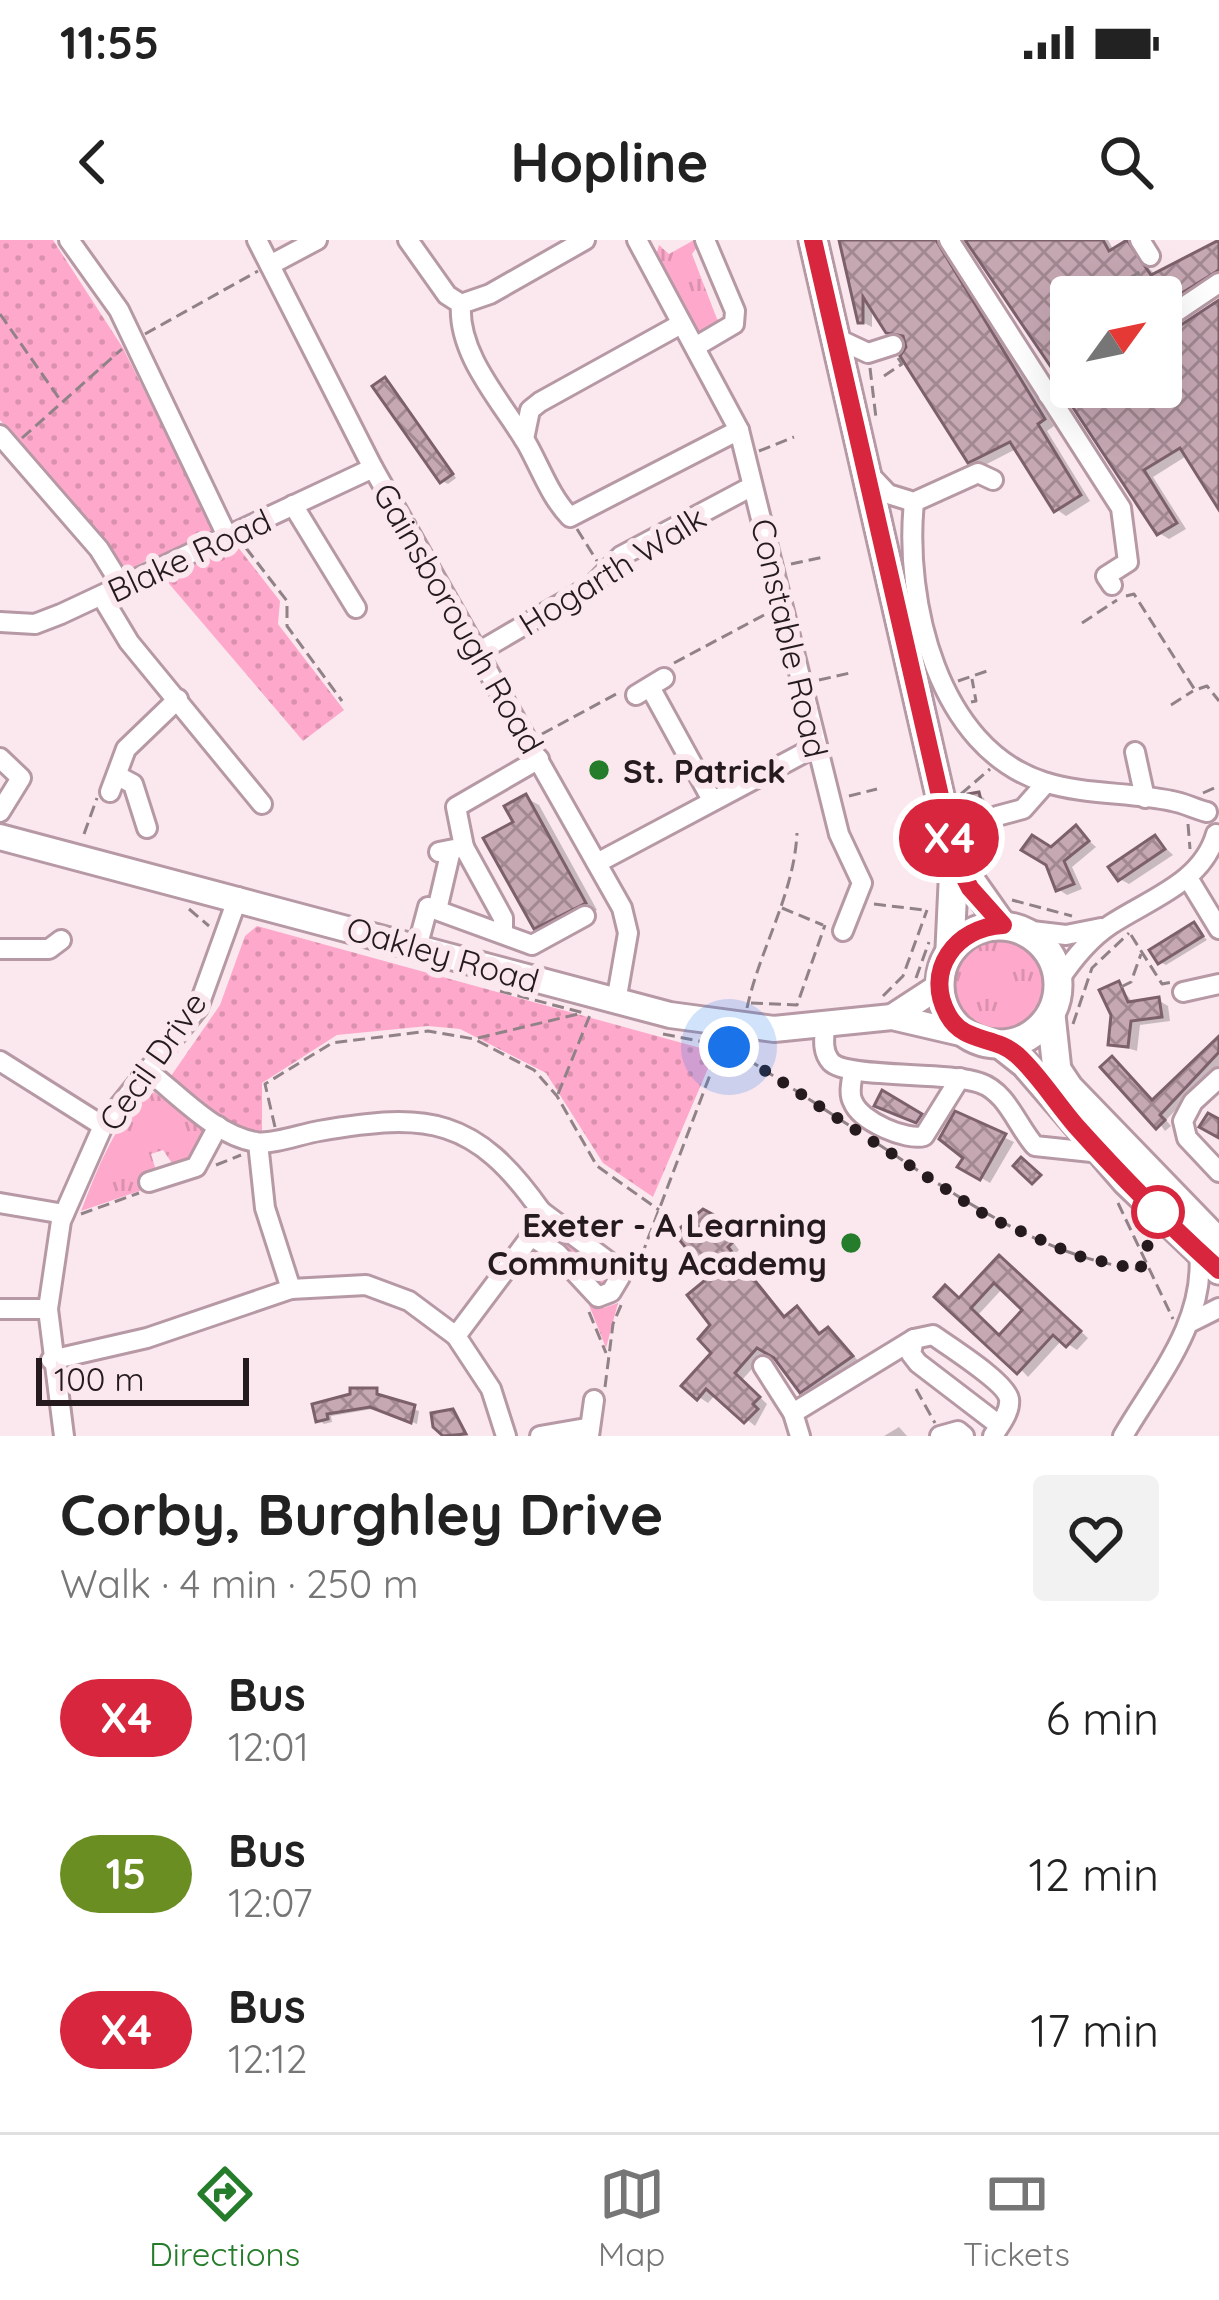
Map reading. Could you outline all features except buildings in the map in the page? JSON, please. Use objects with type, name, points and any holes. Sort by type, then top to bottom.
[{"type":"highway","points":[[813,240],[954,857],[970,888],[1052,957],[1059,980],[1051,1015],[1057,1070],[1212,1255]]},
{"type":"highway","points":[[954,857],[942,938],[925,986],[965,1034],[1015,1052],[1101,1154],[1212,1255]]},
{"type":"highway","points":[[942,938],[1013,927]]},
{"type":"highway","points":[[1001,1045],[1037,1031],[1051,1015]]},
{"type":"main road","name":"Oakley Road","points":[[0,837],[238,897],[616,1002],[735,1025],[825,1026],[889,1008]]},
{"type":"main road","points":[[889,1008],[925,986]]},
{"type":"main road","points":[[889,1008],[965,1034]]},
{"type":"street","points":[[69,240],[119,310],[232,536]]},
{"type":"street","name":"Gainsborough Road","points":[[256,240],[373,468],[622,908],[628,933],[616,1002]]},
{"type":"street","points":[[270,265],[316,240]]},
{"type":"street","points":[[408,240],[447,295],[461,304]]},
{"type":"street","points":[[461,304],[490,294],[585,240]]},
{"type":"street","points":[[695,347],[734,324],[735,310],[705,240]]},
{"type":"street","points":[[949,240],[1120,508],[1128,562],[1115,579]]},
{"type":"street","name":"Constable Road","points":[[643,242],[739,430],[815,747],[862,883],[839,930]]},
{"type":"street","points":[[1182,308],[1219,283]]},
{"type":"street","points":[[461,304],[459,324],[505,418],[524,439],[559,506],[577,515],[739,430]]},
{"type":"street","points":[[524,439],[530,410],[540,402],[681,324]]},
{"type":"street","points":[[836,338],[868,353],[895,351]]},
{"type":"street","points":[[0,435],[99,549],[123,588]]},
{"type":"street","name":"Blake Road","points":[[0,622],[35,624],[102,597],[373,468]]},
{"type":"street","points":[[867,471],[888,494],[914,502],[978,473],[992,480]]},
{"type":"street","name":"Hogarth Walk","points":[[480,652],[592,585],[621,556],[726,509],[745,490]]},
{"type":"street","points":[[914,502],[908,553],[926,634],[944,686],[983,745],[1046,783],[1210,802],[1207,828],[1217,834],[1211,851],[1188,878],[1107,927],[1059,980]]},
{"type":"street","points":[[293,506],[356,608]]},
{"type":"street","points":[[102,597],[129,642],[262,804]]},
{"type":"street","points":[[650,686],[712,800]]},
{"type":"street","points":[[147,828],[120,784],[126,749],[178,699]]},
{"type":"street","points":[[968,760],[983,745]]},
{"type":"street","points":[[597,863],[815,747]]},
{"type":"street","points":[[1135,752],[1145,798]]},
{"type":"street","points":[[0,758],[21,778],[0,812]]},
{"type":"street","points":[[427,950],[451,850],[456,807],[539,759]]},
{"type":"street","points":[[997,816],[1023,809],[1046,783]]},
{"type":"street","points":[[451,850],[503,918],[502,933]]},
{"type":"street","points":[[1188,878],[1219,929]]},
{"type":"street","name":"Cecil Drive","points":[[64,1436],[48,1309],[63,1217],[104,1126],[199,1008],[238,897]]},
{"type":"street","points":[[437,910],[532,945],[585,916]]},
{"type":"street","points":[[1013,927],[1066,934],[1107,927]]},
{"type":"street","points":[[0,949],[49,949],[61,940]]},
{"type":"street","points":[[1182,987],[1219,984]]},
{"type":"street","points":[[825,1026],[827,1057],[854,1071],[928,1072],[960,1078],[994,1090],[1035,1146],[1101,1154]]},
{"type":"street","points":[[0,1061],[104,1126]]},
{"type":"street","points":[[148,1071],[218,1126],[258,1146],[278,1138],[381,1120],[457,1129],[511,1168],[541,1210],[613,1265],[620,1277],[611,1292],[598,1297],[557,1253],[531,1236]]},
{"type":"street","points":[[854,1071],[850,1091],[859,1112],[908,1138],[925,1136],[960,1078]]},
{"type":"street","points":[[1219,1078],[1193,1102],[1183,1120],[1187,1138],[1219,1172]]},
{"type":"street","points":[[1058,1147],[1069,1131],[1069,1118]]},
{"type":"street","points":[[157,1172],[196,1167],[218,1126]]},
{"type":"street","points":[[258,1146],[265,1208],[291,1289]]},
{"type":"street","points":[[0,1203],[63,1217]]},
{"type":"street","points":[[456,1336],[531,1236],[541,1210]]},
{"type":"street","points":[[1123,1436],[1201,1288],[1212,1255]]},
{"type":"street","points":[[51,1360],[147,1338],[291,1289],[366,1286],[410,1301],[456,1336],[491,1389],[506,1436]]},
{"type":"street","points":[[1181,1320],[1219,1308]]},
{"type":"street","points":[[0,1309],[48,1309]]},
{"type":"street","points":[[794,1413],[914,1339],[933,1335],[1003,1387],[1009,1405],[996,1431],[914,1359],[914,1339]]},
{"type":"street","points":[[763,1366],[794,1413],[800,1436]]},
{"type":"street","points":[[540,1436],[587,1432],[600,1396]]},
{"type":"street","points":[[941,1436],[958,1431],[964,1436]]},
{"type":"path","points":[[1124,276],[1148,253]]},
{"type":"path","points":[[0,314],[63,403]]},
{"type":"path","points":[[884,376],[902,364],[895,351]]},
{"type":"path","points":[[869,360],[877,424]]},
{"type":"path","points":[[746,456],[794,437]]},
{"type":"path","points":[[577,515],[580,542],[607,571]]},
{"type":"path","points":[[232,536],[287,601],[287,626],[342,700]]},
{"type":"path","points":[[772,568],[824,557]]},
{"type":"path","points":[[1082,622],[1134,594],[1195,690]]},
{"type":"path","points":[[972,679],[976,701],[971,702],[958,681],[990,670]]},
{"type":"path","points":[[799,684],[850,674]]},
{"type":"path","points":[[1171,705],[1207,686],[1219,700]]},
{"type":"path","points":[[957,798],[1000,759]]},
{"type":"path","points":[[1210,802],[1219,786]]},
{"type":"path","points":[[830,801],[877,789]]},
{"type":"path","points":[[1187,826],[1190,855]]},
{"type":"path","points":[[760,1013],[746,1012],[795,870],[797,832]]},
{"type":"path","points":[[996,895],[1068,916],[1089,916]]},
{"type":"path","points":[[854,902],[940,909]]},
{"type":"path","points":[[748,1004],[796,1005],[839,930],[781,908]]},
{"type":"path","points":[[889,1008],[883,994],[903,976],[927,910]]},
{"type":"path","points":[[1072,1036],[1092,968],[1142,926]]},
{"type":"path","points":[[1130,933],[1162,984],[1182,987]]},
{"type":"path","points":[[925,986],[942,938]]},
{"type":"path","points":[[1121,987],[1131,982],[1142,952]]},
{"type":"path","points":[[474,1039],[570,1020],[580,1013]]},
{"type":"path","points":[[787,1014],[801,1014]]},
{"type":"path","points":[[557,1096],[590,1015]]},
{"type":"path","points":[[278,1138],[265,1084],[332,1043],[428,1030],[474,1039],[534,1070],[557,1096],[597,1166],[660,1211]]},
{"type":"path","points":[[635,1273],[722,1045],[856,1130]]},
{"type":"path","points":[[877,1143],[990,1218],[1078,1256],[1145,1270]]},
{"type":"path","points":[[196,1167],[258,1146]]},
{"type":"path","points":[[63,1217],[151,1189],[157,1172]]},
{"type":"path","points":[[1114,1193],[1145,1270],[1181,1320]]},
{"type":"path","points":[[600,1396],[626,1294]]},
{"type":"path","points":[[589,1312],[607,1354]]},
{"type":"path","points":[[916,1389],[941,1436]]},
{"type":"green space","points":[[0,240],[53,240],[123,348],[222,546],[234,542],[280,601],[278,624],[344,710],[303,741],[148,559],[127,572],[0,420]]},
{"type":"green space","points":[[694,240],[700,243],[692,254],[717,319],[721,321],[729,312],[729,319],[701,335],[655,259],[659,245],[669,254]]},
{"type":"green space","points":[[257,926],[715,1052],[653,1197],[603,1163],[546,1073],[460,1029],[428,1026],[337,1035],[262,1083],[262,1134],[231,1124],[171,1076],[220,1005],[245,936]]},
{"type":"green space","points":[[999,937],[1032,951],[1046,984],[1032,1017],[999,1031],[966,1017],[952,984],[966,951]]},
{"type":"green space","points":[[154,1092],[207,1133],[196,1156],[174,1166],[163,1150],[151,1154],[155,1167],[148,1188],[81,1211],[119,1129]]},
{"type":"green space","points":[[551,1226],[609,1268],[610,1285],[600,1287],[543,1237]]},
{"type":"green space","points":[[618,1303],[606,1348],[589,1305],[604,1308]]},
{"type":"bus line","name":"X4","points":[[813,240],[954,857],[970,888],[1003,925],[974,931],[950,948],[941,967],[941,1001],[950,1020],[965,1034],[1015,1052],[1126,1181],[1219,1270]]},
{"type":"place","name":"St. Patrick","points":[[599,770]]},
{"type":"place","name":"Exeter - A Learning Community Academy","points":[[851,1243]]},
{"type":"route","points":[[729,1047],[990,1218],[1078,1256],[1140,1270],[1158,1212]]}]
